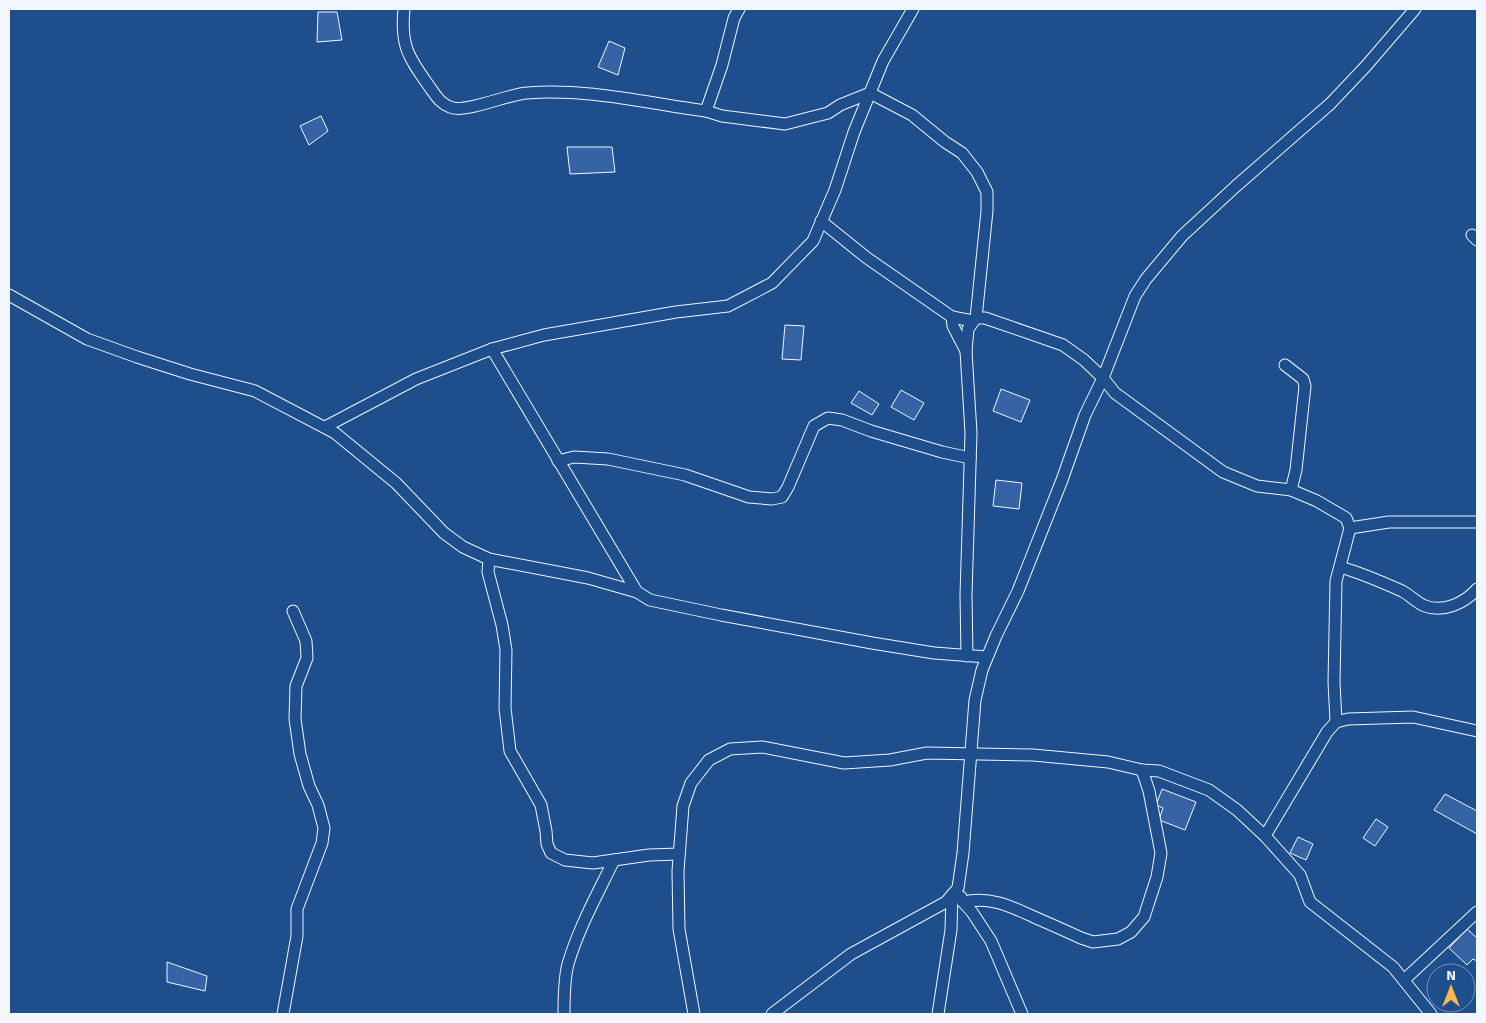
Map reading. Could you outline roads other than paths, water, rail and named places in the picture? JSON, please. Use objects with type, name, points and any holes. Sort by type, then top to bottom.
[{"type":"street","points":[[404,9],[403,19],[406,48],[414,66],[439,102],[458,110],[525,93],[573,91],[706,111],[722,116],[785,124],[828,113],[840,105],[870,93],[912,115],[962,154],[977,172],[986,192],[986,211],[975,320],[968,328],[966,351],[971,433],[966,595],[968,656]]},
{"type":"street","points":[[706,111],[722,65],[734,18],[739,9]]},
{"type":"street","points":[[325,428],[416,379],[492,349],[544,335],[676,312],[728,306],[772,283],[813,241],[835,190],[854,132],[883,60],[913,9]]},
{"type":"street","points":[[938,1014],[955,892],[963,852],[975,700],[982,670],[1018,591],[1062,480],[1085,415],[1103,378],[1135,296],[1152,272],[1189,230],[1330,104],[1415,9]]},
{"type":"street","points":[[821,222],[867,258],[952,316],[975,320],[985,318],[1063,345],[1084,360],[1103,378],[1115,393],[1222,472],[1257,486],[1291,490],[1317,501],[1346,518],[1350,528],[1336,581],[1334,682],[1336,722]]},
{"type":"street","points":[[9,295],[87,339],[172,369],[256,391],[335,433],[356,448],[396,484],[444,534],[463,547],[489,559],[588,578],[637,592],[650,600],[721,615],[881,645],[934,653],[987,657]]},
{"type":"street","points":[[952,316],[953,326],[966,351]]},
{"type":"street","points":[[492,349],[637,592]]},
{"type":"street","points":[[1285,365],[1304,379],[1305,386],[1296,470],[1291,490]]},
{"type":"street","points":[[558,461],[574,456],[608,459],[685,475],[749,497],[772,499],[782,497],[814,426],[828,418],[842,420],[887,436],[970,458]]},
{"type":"street","points":[[1350,528],[1389,522],[1477,522]]},
{"type":"street","points":[[489,559],[488,572],[502,625],[506,650],[505,708],[510,751],[541,805],[547,844],[551,853],[565,860],[593,863],[650,855],[679,854]]},
{"type":"street","points":[[1340,567],[1403,592],[1424,606],[1434,608],[1445,608],[1459,603],[1470,598],[1477,589]]},
{"type":"street","points":[[283,1014],[297,936],[297,909],[322,843],[324,828],[300,754],[295,719],[296,686],[307,658],[306,641],[293,611]]},
{"type":"street","points":[[1265,836],[1327,732],[1336,722],[1348,719],[1413,718],[1477,731]]},
{"type":"street","points":[[694,1014],[678,929],[678,871],[683,806],[691,783],[709,760],[730,749],[762,747],[844,763],[890,760],[927,753],[1033,755],[1108,762],[1142,770],[1159,771],[1209,790],[1238,810],[1265,836],[1300,875],[1310,902],[1393,967],[1431,1014]]},
{"type":"street","points":[[963,902],[989,900],[1004,903],[1093,942],[1118,939],[1131,932],[1144,918],[1161,853],[1149,791],[1142,770]]},
{"type":"street","points":[[564,1014],[568,965],[587,915],[614,860]]},
{"type":"street","points":[[955,892],[972,912],[991,941],[1022,1014]]},
{"type":"street","points":[[772,1014],[851,954],[946,902],[955,892]]},
{"type":"street","points":[[1404,980],[1477,912]]}]
